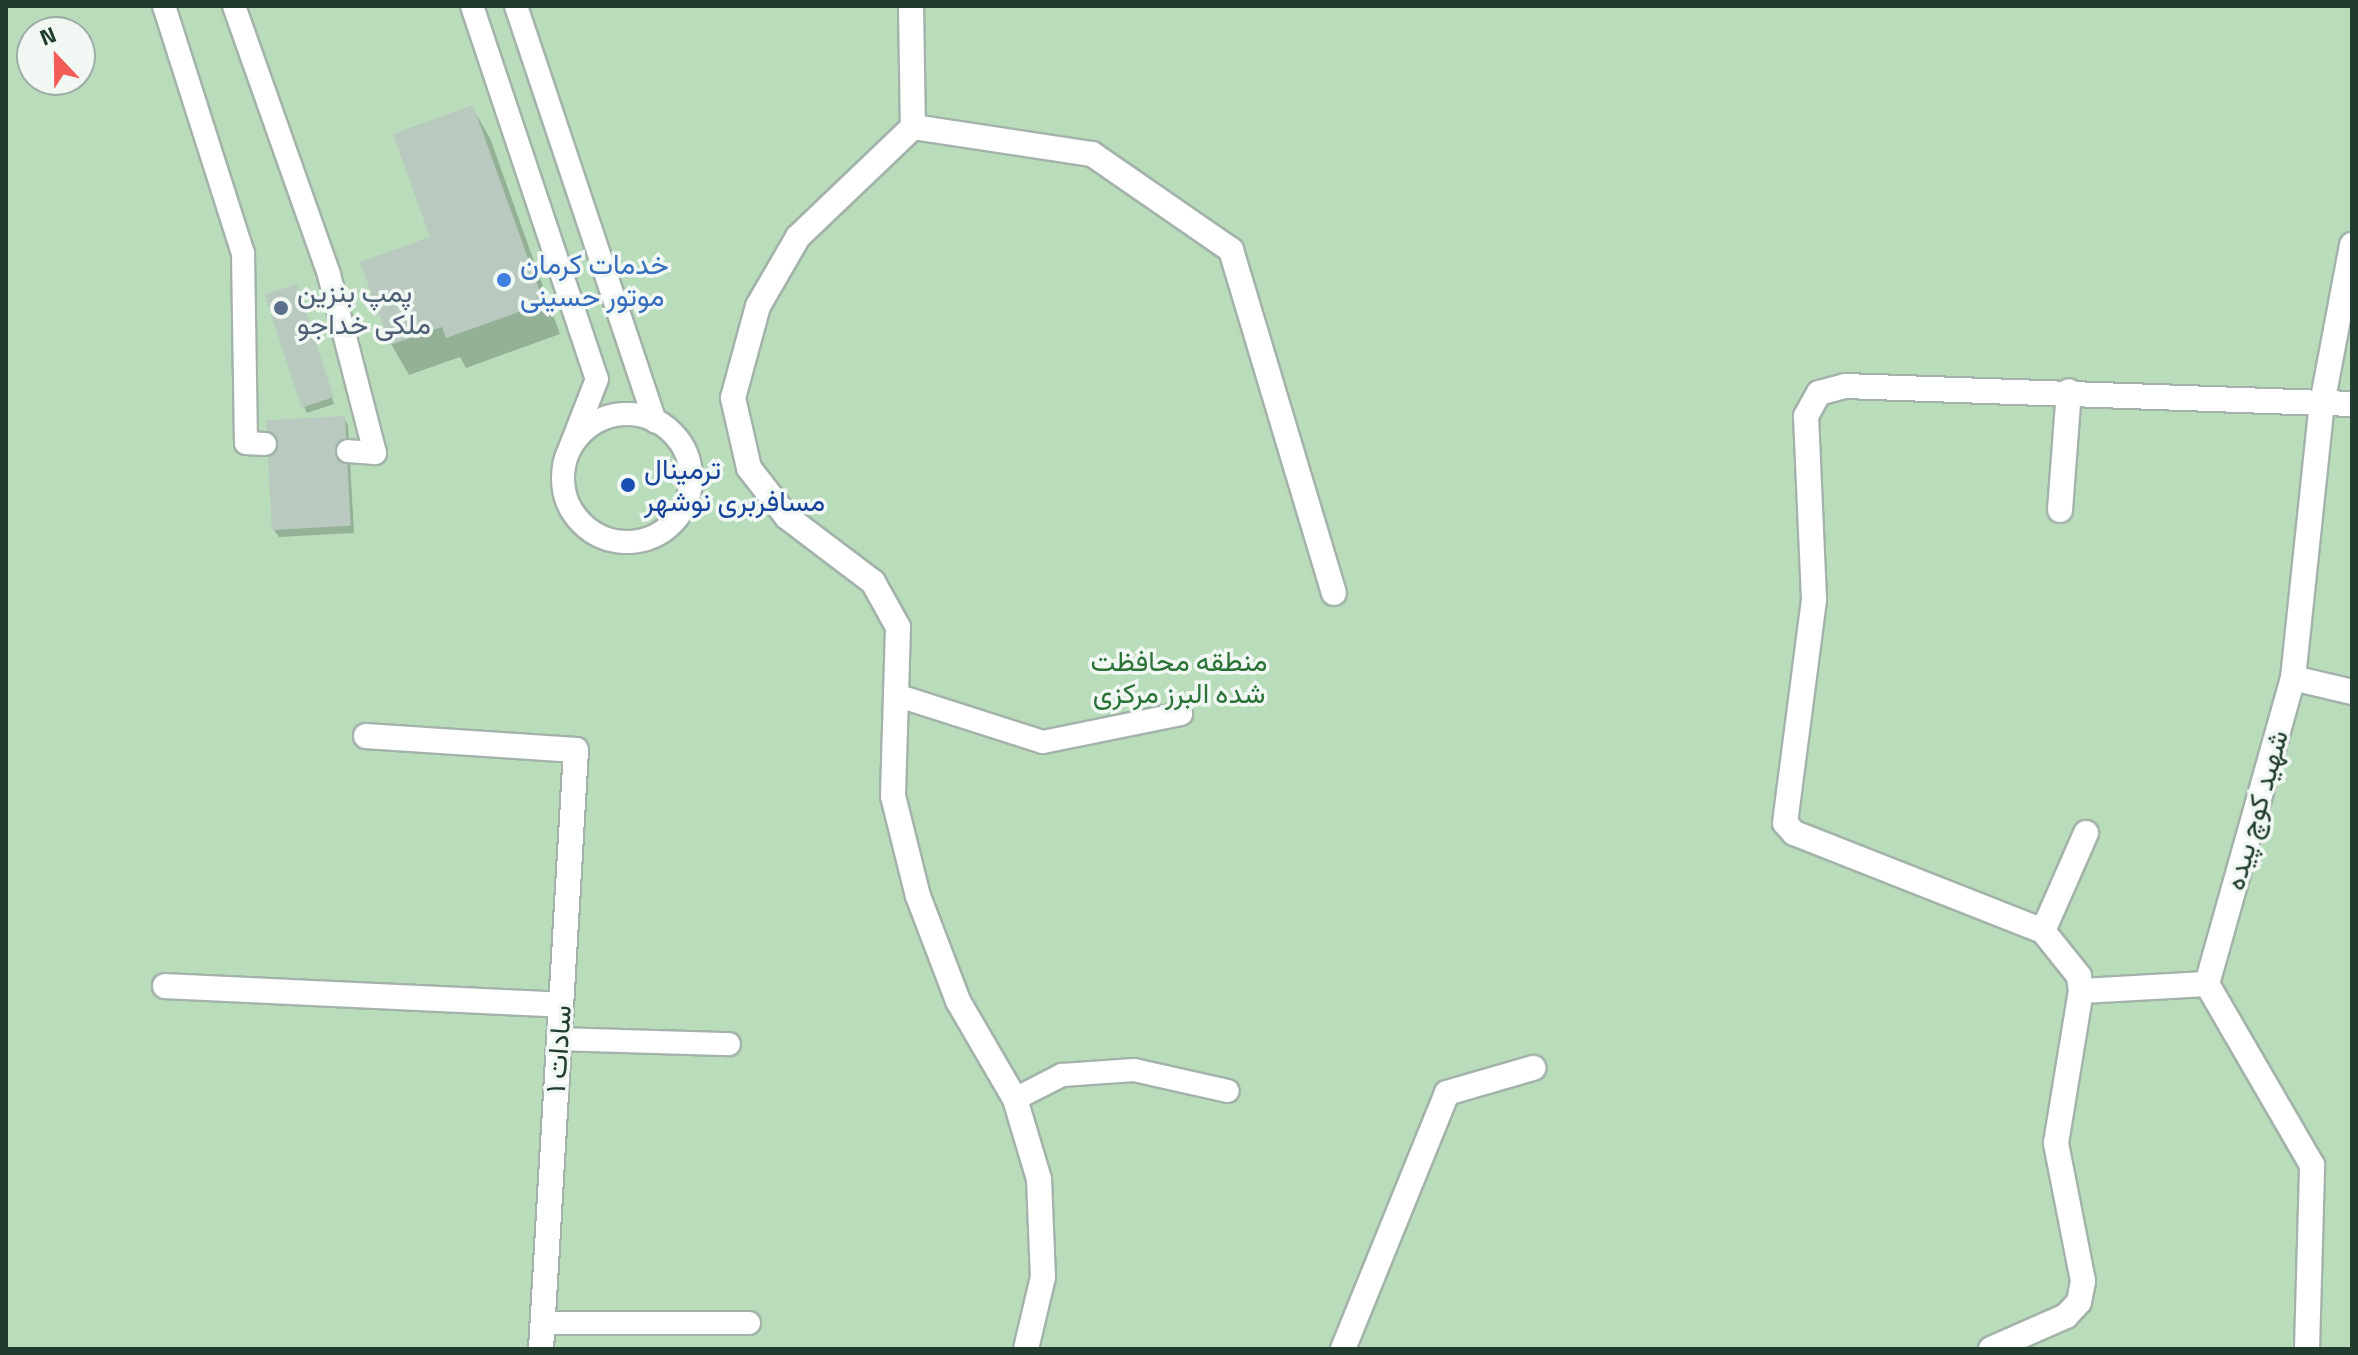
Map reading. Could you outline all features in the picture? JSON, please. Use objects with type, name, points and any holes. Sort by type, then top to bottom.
[{"type":"street","points":[[911,6],[913,127],[798,237],[758,306],[733,398],[749,468],[787,517],[873,582],[898,627],[899,696],[893,796],[918,896],[958,1001],[1015,1099],[1039,1179],[1043,1277],[1026,1349]]},
{"type":"street","points":[[913,127],[1092,154],[1231,250],[1334,593]]},
{"type":"street","name":"شهید کوچ پیده","points":[[2207,984],[2293,678],[2322,404],[2351,255]]},
{"type":"street","points":[[1991,1349],[2066,1316],[2079,1302],[2083,1281],[2056,1143],[2081,991],[2079,976],[2043,931],[1794,833],[1785,823],[1814,599],[1806,416],[1819,393],[1845,386],[2069,391],[2352,404]]},
{"type":"street","points":[[2060,510],[2069,391]]},
{"type":"street","points":[[2293,678],[2352,692]]},
{"type":"street","name":"سادات ۱","points":[[366,736],[576,750],[541,1349]]},
{"type":"street","points":[[2043,931],[2086,833]]},
{"type":"street","points":[[2081,991],[2207,984],[2312,1165],[2307,1349]]},
{"type":"street","points":[[165,986],[561,1005]]},
{"type":"street","points":[[1343,1349],[1447,1093],[1533,1068]]},
{"type":"lane","points":[[164,6],[243,253],[246,443],[265,444]]},
{"type":"lane","points":[[234,6],[329,275],[375,453],[348,451]]},
{"type":"lane","points":[[472,6],[597,379],[570,448],[563,468],[563,488],[570,508],[582,524],[598,535],[618,541],[638,541],[658,534],[674,520],[686,502],[691,481],[688,460],[679,440],[655,421],[623,414],[602,419],[583,430],[570,448]]},
{"type":"lane","points":[[516,6],[655,421]]},
{"type":"lane","points":[[899,696],[1043,742],[1181,714]]},
{"type":"lane","points":[[558,1039],[729,1044]]},
{"type":"lane","points":[[1015,1099],[1062,1075],[1134,1070],[1228,1091]]},
{"type":"lane","points":[[543,1323],[749,1323]]},
{"type":"green space","name":"منطقه محافظت شده البرز مرکزی","points":[[6,6],[2352,6],[2352,1349],[6,1349]]},
{"type":"building","points":[[473,105],[544,303],[446,338],[442,327],[390,345],[360,262],[430,237],[393,134]]},
{"type":"building","points":[[297,284],[334,397],[301,408],[265,295]]},
{"type":"building","points":[[345,416],[351,526],[272,530],[266,420]]},
{"type":"place","name":"خدمات کرمان موتور حسینی","points":[[504,280]]},
{"type":"place","name":"پمپ بنزین ملکی خداجو","points":[[281,308]]},
{"type":"place","name":"ترمینال مسافربری نوشهر","points":[[628,485]]}]
